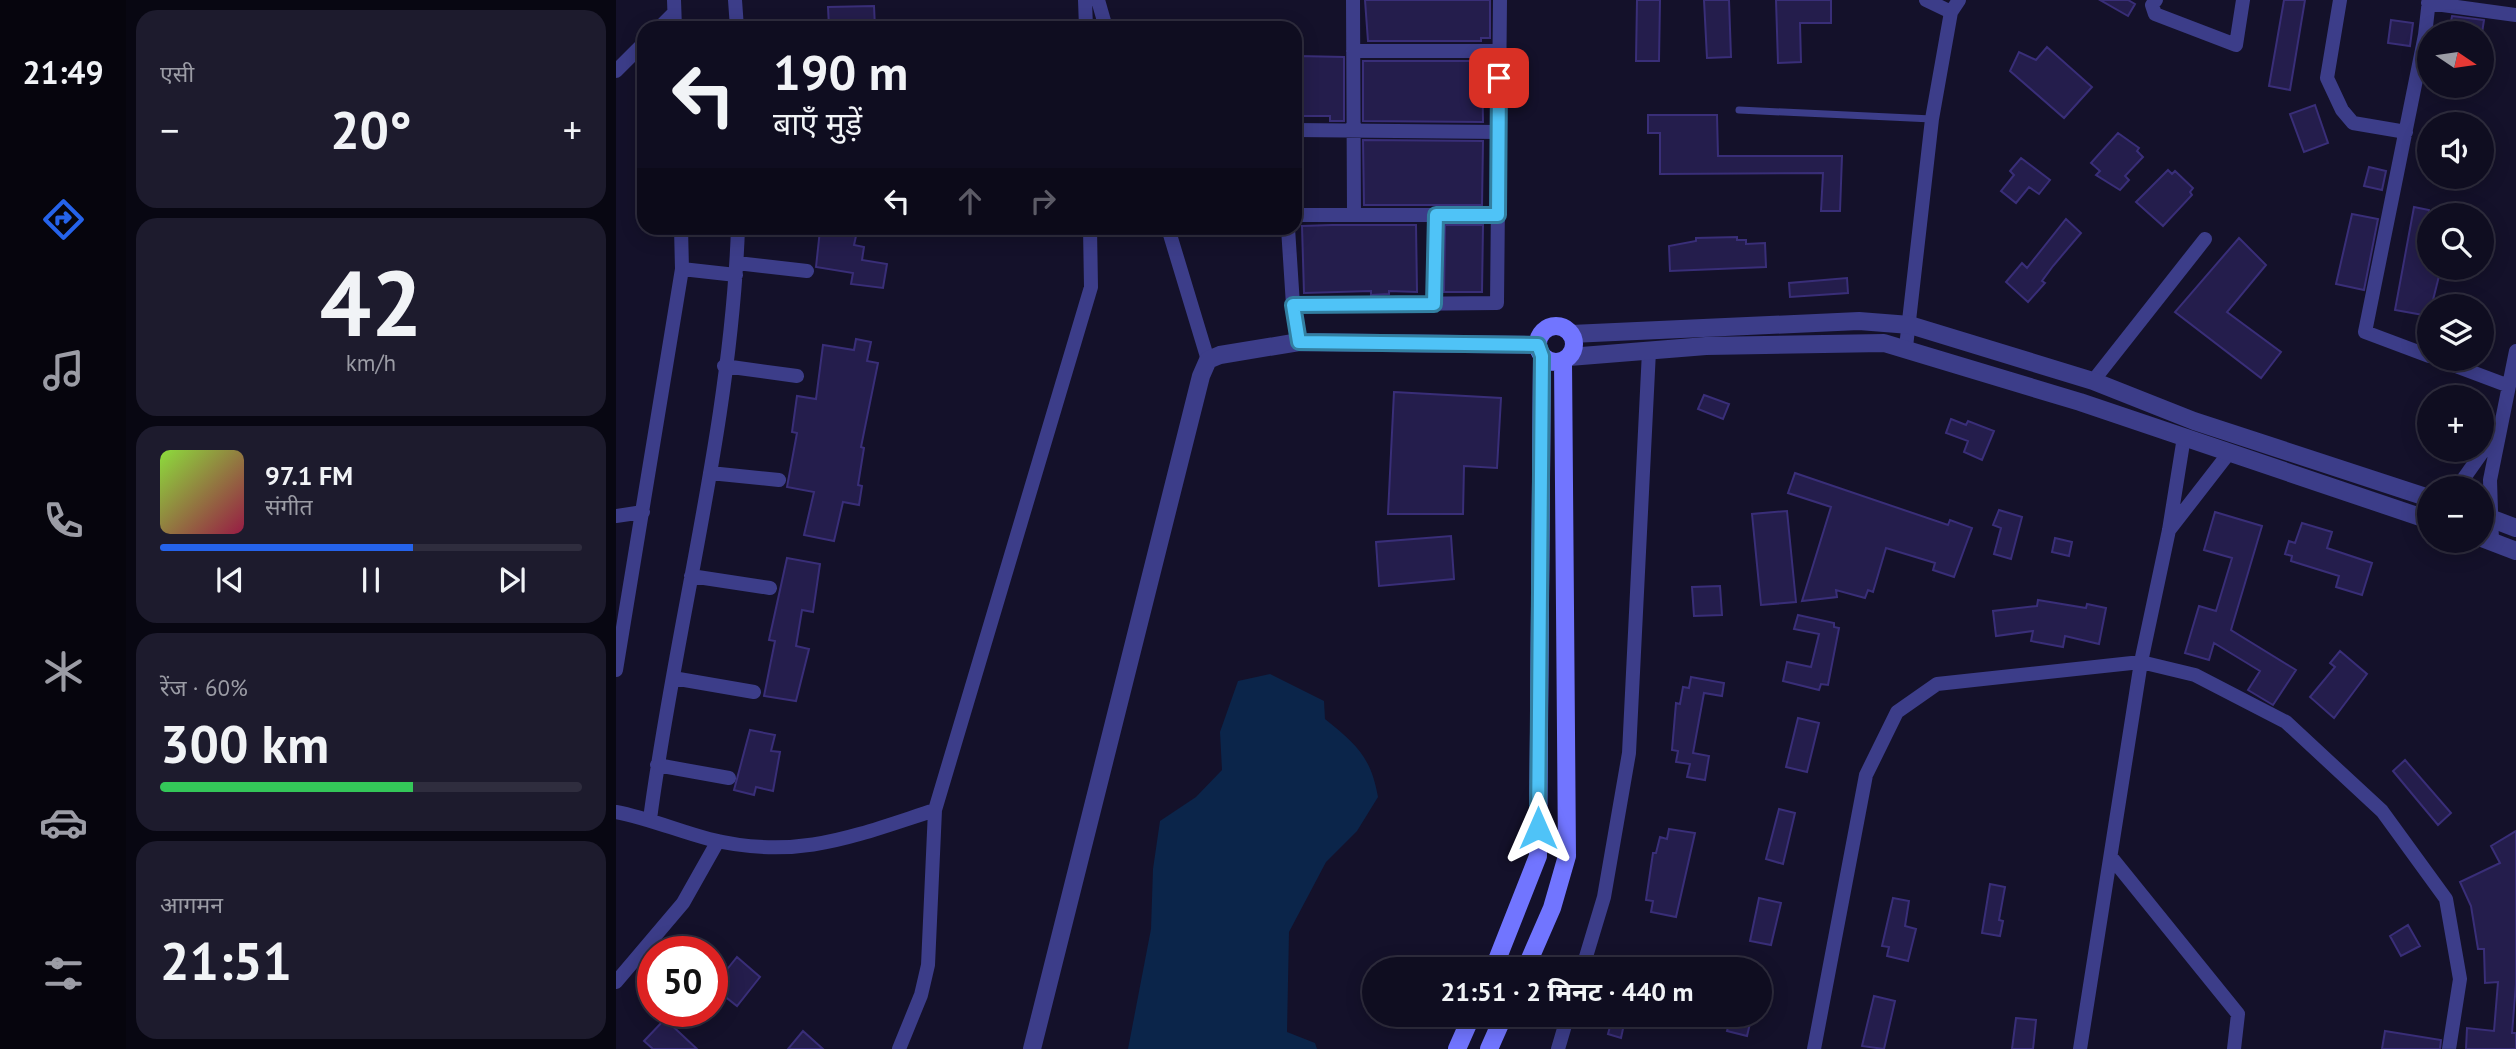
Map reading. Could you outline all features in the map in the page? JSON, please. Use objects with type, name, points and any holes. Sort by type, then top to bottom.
[{"type":"main road","points":[[1498,957],[1538,856],[1540,351],[1541,334],[1551,327],[1563,327],[1571,334],[1574,347],[1566,359],[1567,856],[1565,872],[1531,957]]},
{"type":"main road","points":[[1540,351],[1552,362],[1566,359]]},
{"type":"main road","points":[[1457,1049],[1467,1027]]},
{"type":"main road","points":[[1489,1049],[1499,1027]]},
{"type":"street","points":[[735,0],[736,21]]},
{"type":"street","points":[[1085,0],[1086,21]]},
{"type":"street","points":[[1098,0],[1105,21]]},
{"type":"street","points":[[1353,0],[1354,214]]},
{"type":"street","points":[[1293,305],[1497,303],[1500,0]]},
{"type":"street","points":[[1906,347],[1932,119],[1955,6],[1926,0]]},
{"type":"street","points":[[2156,0],[2152,5],[2155,13],[2236,45],[2243,0]]},
{"type":"street","points":[[2340,0],[2327,78],[2342,110],[2353,123],[2406,132]]},
{"type":"street","points":[[2417,352],[2365,332],[2426,35],[2429,1],[2516,15]]},
{"type":"street","points":[[664,21],[674,6]]},
{"type":"street","points":[[616,71],[637,50]]},
{"type":"street","points":[[1353,51],[1499,51]]},
{"type":"street","points":[[1302,130],[1354,133],[1499,132]]},
{"type":"street","points":[[1302,215],[1498,215]]},
{"type":"street","points":[[1434,304],[1436,215]]},
{"type":"street","points":[[616,670],[682,269],[681,235]]},
{"type":"street","points":[[650,819],[657,765],[710,474],[736,269],[738,235]]},
{"type":"street","points":[[899,1049],[921,995],[928,965],[935,810],[1091,287],[1090,235]]},
{"type":"street","points":[[1032,1049],[1197,389],[1208,360],[1170,235]]},
{"type":"street","points":[[1288,235],[1293,305],[1299,342]]},
{"type":"street","points":[[2093,381],[2205,239]]},
{"type":"street","points":[[682,269],[807,271]]},
{"type":"street","points":[[1571,334],[1859,321],[1910,325],[2093,381],[2194,421],[2417,494]]},
{"type":"street","points":[[1566,359],[1649,351],[1857,341],[1906,347],[2417,516]]},
{"type":"street","points":[[1208,360],[1220,355],[1299,342],[1540,351]]},
{"type":"street","points":[[1586,957],[1604,897],[1629,753],[1649,351]]},
{"type":"street","points":[[2491,476],[2516,351]]},
{"type":"street","points":[[724,366],[797,376]]},
{"type":"street","points":[[2469,371],[2509,386]]},
{"type":"street","points":[[2465,476],[2501,424]]},
{"type":"street","points":[[2080,1049],[2141,662],[2169,530],[2184,438]]},
{"type":"street","points":[[2169,530],[2229,453]]},
{"type":"street","points":[[710,474],[779,480]]},
{"type":"street","points":[[616,516],[643,512]]},
{"type":"street","points":[[2494,520],[2516,528]]},
{"type":"street","points":[[2494,543],[2516,551]]},
{"type":"street","points":[[691,576],[770,588]]},
{"type":"street","points":[[1815,1049],[1866,775],[1897,712],[1937,684],[2141,662],[2195,675],[2286,722],[2382,811],[2446,899],[2460,979],[2449,1049]]},
{"type":"street","points":[[673,678],[754,692]]},
{"type":"street","points":[[657,765],[729,778]]},
{"type":"street","points":[[616,812],[650,819],[718,841],[776,850],[831,844],[935,810]]},
{"type":"street","points":[[616,982],[683,903],[718,841]]},
{"type":"street","points":[[2111,857],[2238,1014],[2234,1049]]},
{"type":"street","points":[[1558,1049],[1564,1027]]},
{"type":"lane","points":[[1739,110],[1932,119]]},
{"type":"water","points":[[1270,674],[1324,701],[1325,719],[1360,752],[1371,771],[1378,797],[1357,831],[1326,862],[1289,932],[1287,1032],[1315,1043],[1317,1049],[1128,1049],[1151,929],[1153,869],[1160,821],[1196,797],[1222,770],[1220,732],[1238,681]]},
{"type":"building","points":[[1365,0],[1490,0],[1490,38],[1481,38],[1481,41],[1368,41]]},
{"type":"building","points":[[1637,0],[1660,0],[1659,61],[1636,61]]},
{"type":"building","points":[[1704,0],[1729,0],[1731,57],[1707,58]]},
{"type":"building","points":[[1776,0],[1831,0],[1831,23],[1800,23],[1801,62],[1778,63]]},
{"type":"building","points":[[2100,0],[2128,0],[2135,4],[2128,16]]},
{"type":"building","points":[[2284,0],[2305,0],[2290,90],[2269,86]]},
{"type":"building","points":[[874,6],[875,21],[829,21],[828,7]]},
{"type":"building","points":[[2452,16],[2484,20],[2484,21],[2451,21]]},
{"type":"building","points":[[2391,20],[2413,23],[2410,46],[2388,43]]},
{"type":"building","points":[[2047,47],[2092,87],[2064,118],[2010,71],[2019,52],[2036,60]]},
{"type":"building","points":[[1302,56],[1344,57],[1344,121],[1330,121],[1330,116],[1302,116]]},
{"type":"building","points":[[1363,61],[1482,61],[1483,122],[1363,121]]},
{"type":"building","points":[[2315,105],[2328,143],[2304,152],[2290,114]]},
{"type":"building","points":[[1648,115],[1717,115],[1718,156],[1842,156],[1840,211],[1821,211],[1823,173],[1660,174],[1660,133],[1648,133]]},
{"type":"building","points":[[2118,133],[2139,148],[2137,151],[2143,157],[2125,176],[2129,180],[2120,190],[2096,175],[2100,171],[2091,163]]},
{"type":"building","points":[[1363,140],[1483,141],[1482,205],[1364,205]]},
{"type":"building","points":[[2021,158],[2050,180],[2039,194],[2029,187],[2016,203],[2001,191],[2014,175],[2010,171]]},
{"type":"building","points":[[2369,167],[2386,171],[2382,190],[2364,186]]},
{"type":"building","points":[[2168,170],[2172,174],[2175,171],[2193,188],[2190,192],[2192,195],[2163,226],[2136,202]]},
{"type":"building","points":[[2414,207],[2417,208],[2417,280],[2438,280],[2434,294],[2417,294],[2417,314],[2395,310]]},
{"type":"building","points":[[2352,214],[2378,219],[2364,290],[2336,284]]},
{"type":"building","points":[[2066,219],[2081,233],[2053,266],[2042,281],[2045,283],[2028,302],[2006,282],[2022,263],[2027,268]]},
{"type":"building","points":[[1416,225],[1417,292],[1389,291],[1389,294],[1371,295],[1371,291],[1304,293],[1302,226]]},
{"type":"building","points":[[1445,225],[1483,225],[1482,292],[1444,292]]},
{"type":"building","points":[[819,235],[856,236],[854,245],[864,247],[862,260],[887,264],[883,288],[851,284],[853,273],[816,267]]},
{"type":"building","points":[[1737,237],[1737,240],[1746,240],[1746,244],[1765,243],[1766,267],[1670,271],[1669,246],[1696,241],[1696,238]]},
{"type":"building","points":[[2239,238],[2266,265],[2227,312],[2281,352],[2261,378],[2175,312]]},
{"type":"building","points":[[1847,278],[1848,293],[1790,297],[1789,283]]},
{"type":"building","points":[[856,339],[871,342],[867,361],[878,363],[861,447],[864,448],[858,485],[862,486],[859,505],[843,502],[834,541],[804,535],[814,492],[787,487],[797,433],[792,432],[797,396],[816,399],[823,345],[854,350]]},
{"type":"building","points":[[1394,392],[1501,398],[1497,468],[1464,466],[1463,514],[1388,514]]},
{"type":"building","points":[[1704,395],[1729,404],[1723,419],[1698,409]]},
{"type":"building","points":[[1951,419],[1966,425],[1968,421],[1994,431],[1982,460],[1964,452],[1968,441],[1946,433]]},
{"type":"building","points":[[1795,473],[1948,525],[1950,520],[1972,528],[1954,577],[1933,570],[1935,563],[1886,548],[1873,592],[1868,590],[1865,598],[1836,590],[1837,597],[1802,601],[1831,507],[1788,493]]},
{"type":"building","points":[[1999,510],[2022,517],[2011,559],[1994,554],[2001,528],[1993,525]]},
{"type":"building","points":[[1787,511],[1796,602],[1761,605],[1752,514]]},
{"type":"building","points":[[2215,512],[2262,526],[2231,630],[2296,670],[2273,705],[2248,690],[2260,671],[2214,643],[2209,660],[2185,653],[2199,606],[2216,611],[2232,558],[2204,550]]},
{"type":"building","points":[[2302,523],[2332,532],[2327,548],[2372,563],[2362,595],[2336,587],[2339,576],[2291,561],[2292,556],[2285,554],[2289,541],[2295,543]]},
{"type":"building","points":[[1451,536],[1454,579],[1379,586],[1376,542]]},
{"type":"building","points":[[2055,538],[2072,542],[2069,556],[2052,552]]},
{"type":"building","points":[[787,558],[820,564],[813,612],[802,610],[796,646],[809,649],[796,701],[764,696],[775,641],[769,640]]},
{"type":"building","points":[[1720,586],[1722,615],[1694,616],[1692,587]]},
{"type":"building","points":[[2038,600],[2086,608],[2087,604],[2106,608],[2099,644],[2065,636],[2063,647],[2031,641],[2033,631],[1996,636],[1993,611],[2037,606]]},
{"type":"building","points":[[1798,615],[1834,623],[1834,627],[1839,628],[1828,685],[1821,684],[1819,690],[1783,681],[1787,662],[1811,667],[1819,634],[1794,629]]},
{"type":"building","points":[[2340,651],[2367,674],[2334,718],[2310,697],[2335,667],[2330,663]]},
{"type":"building","points":[[1691,677],[1724,683],[1722,696],[1704,693],[1693,753],[1709,756],[1705,780],[1687,777],[1690,764],[1676,762],[1678,751],[1672,750],[1676,703],[1680,704],[1683,687],[1689,688]]},
{"type":"building","points":[[1798,718],[1819,723],[1807,772],[1786,767]]},
{"type":"building","points":[[750,730],[775,735],[771,751],[780,752],[773,791],[756,787],[754,795],[734,790]]},
{"type":"building","points":[[2405,760],[2451,813],[2438,825],[2393,771]]},
{"type":"building","points":[[1779,809],[1795,813],[1783,864],[1766,859]]},
{"type":"building","points":[[1669,829],[1695,833],[1676,917],[1651,912],[1653,901],[1646,900],[1653,853],[1656,853],[1660,837],[1667,839]]},
{"type":"building","points":[[2516,831],[2516,984],[2512,1033],[2516,1033],[2516,1049],[2466,1049],[2467,1028],[2494,1031],[2498,982],[2485,983],[2484,949],[2478,949],[2471,906],[2460,882],[2500,863],[2491,846]]},
{"type":"building","points":[[1990,884],[2005,887],[1999,920],[2003,921],[2000,936],[1982,933]]},
{"type":"building","points":[[1759,898],[1781,903],[1771,945],[1750,941]]},
{"type":"building","points":[[1893,898],[1909,901],[1905,926],[1916,929],[1908,961],[1887,956],[1889,947],[1882,946]]},
{"type":"building","points":[[2408,925],[2420,946],[2401,956],[2390,936]]},
{"type":"building","points":[[737,957],[760,977],[737,1006],[728,999],[728,968]]},
{"type":"building","points":[[1874,996],[1895,1001],[1884,1049],[1862,1046]]},
{"type":"building","points":[[2016,1018],[2036,1020],[2033,1049],[2012,1049]]},
{"type":"building","points":[[657,1027],[674,1027],[697,1049],[653,1049],[644,1041]]},
{"type":"building","points":[[1610,1027],[1623,1027],[1621,1038],[1608,1034]]},
{"type":"building","points":[[1728,1027],[1749,1027],[1747,1036],[1727,1031]]},
{"type":"building","points":[[803,1031],[823,1049],[788,1049]]},
{"type":"building","points":[[2385,1031],[2441,1040],[2440,1049],[2382,1049]]},
{"type":"route","points":[[1499,78],[1498,215],[1436,215],[1434,304],[1293,305],[1299,342],[1538,345],[1542,356],[1538,828]]}]
